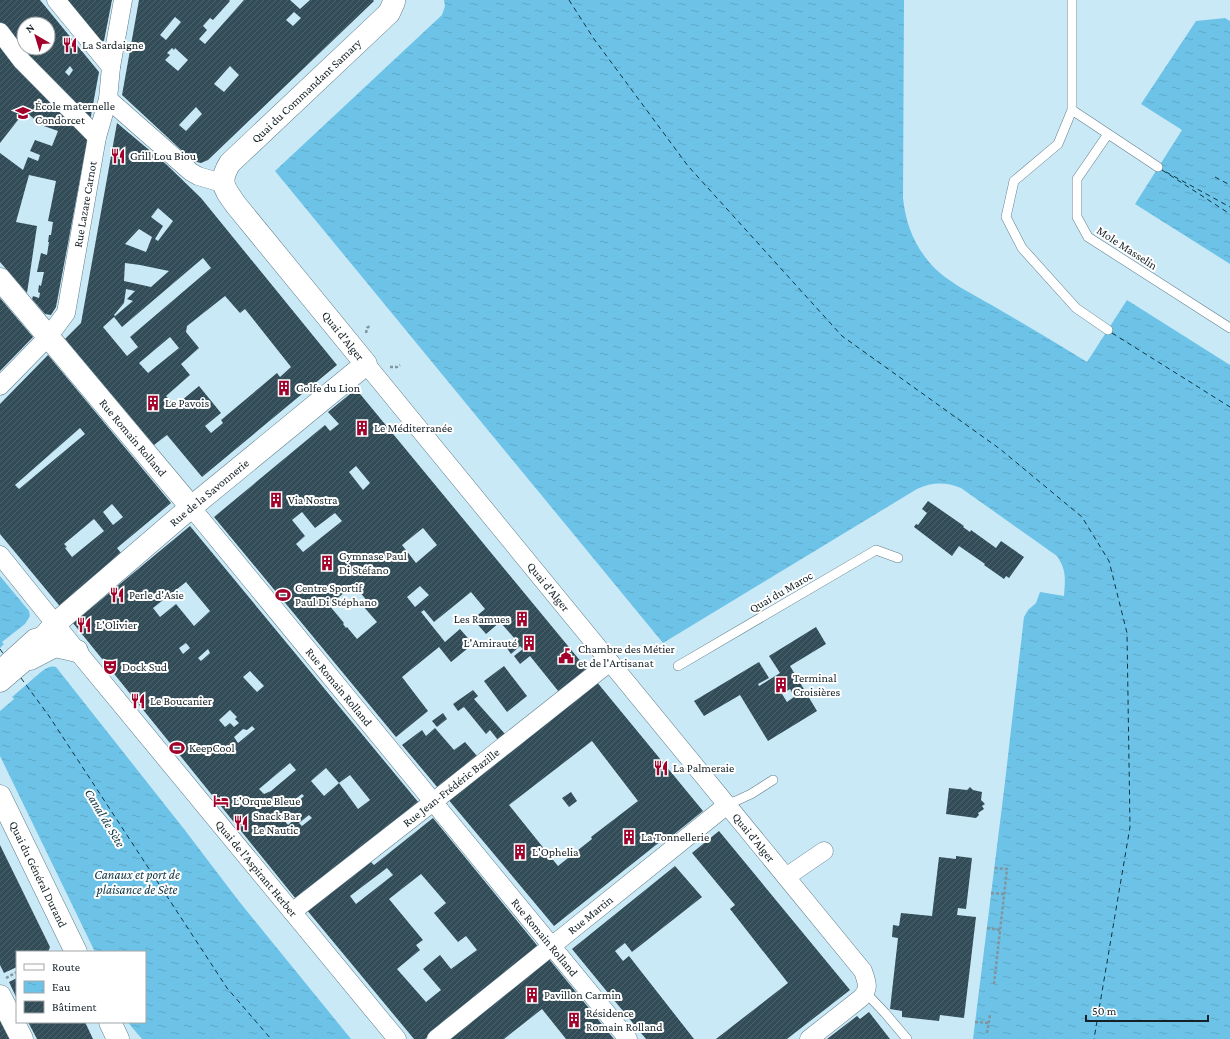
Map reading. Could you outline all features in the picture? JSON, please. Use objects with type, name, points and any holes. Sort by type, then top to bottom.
[{"type":"main road","name":"Quai du Commandant Samary","points":[[222,183],[224,173],[230,163],[384,18],[389,13],[394,0]]},
{"type":"main road","name":"Quai d'Alger","points":[[222,183],[225,191],[236,205],[366,364]]},
{"type":"main road","name":"Rue Romain Rolland","points":[[0,280],[191,508]]},
{"type":"main road","name":"Rue de la Savonnerie","points":[[17,658],[191,508],[366,364]]},
{"type":"main road","points":[[0,681],[17,658],[55,646],[77,651]]},
{"type":"main road","name":"Quai du Général Durand","points":[[0,796],[76,951]]},
{"type":"main road","points":[[0,996],[22,1039]]},
{"type":"main road","points":[[110,1023],[118,1039]]},
{"type":"street","points":[[56,0],[111,67]]},
{"type":"street","name":"Rue Lazare Carnot","points":[[0,386],[48,337],[66,313],[97,137],[108,99],[111,67],[123,0]]},
{"type":"street","points":[[0,32],[22,61],[97,137]]},
{"type":"street","points":[[108,99],[191,172],[198,176],[222,183]]},
{"type":"street","name":"Quai d'Alger","points":[[366,364],[863,971],[868,985],[866,993]]},
{"type":"street","name":"Rue Romain Rolland","points":[[191,508],[628,1039]]},
{"type":"street","name":"Quai de l'Aspirant Herber","points":[[0,555],[53,627],[77,651],[397,1039]]},
{"type":"street","name":"Rue Jean-Frédéric Bazille","points":[[292,912],[434,802],[610,662]]},
{"type":"street","name":"Rue Martin","points":[[436,1039],[727,805]]},
{"type":"street","points":[[786,877],[824,851]]},
{"type":"street","points":[[809,1039],[866,993]]},
{"type":"lane","points":[[1072,0],[1072,110],[1058,144],[1014,181],[1006,217],[1022,248],[1076,308],[1108,330]]},
{"type":"lane","points":[[1072,110],[1158,168]]},
{"type":"lane","name":"Mole Masselin","points":[[1108,134],[1077,179],[1077,217],[1088,237],[1230,328]]},
{"type":"lane","name":"Quai du Maroc","points":[[678,666],[876,550],[898,558]]},
{"type":"lane","points":[[0,663],[17,658]]},
{"type":"lane","points":[[727,805],[751,794],[773,780]]},
{"type":"lane","points":[[866,993],[907,1039]]},
{"type":"path","points":[[994,868],[1007,869],[994,984]]},
{"type":"path","points":[[991,893],[1004,894]]},
{"type":"path","points":[[987,928],[1000,930]]},
{"type":"path","points":[[0,981],[16,973]]},
{"type":"path","points":[[988,1033],[990,1015]]},
{"type":"path","points":[[975,1022],[989,1023]]},
{"type":"water","points":[[444,0],[904,0],[903,198],[906,216],[911,232],[923,255],[929,262],[943,276],[960,287],[1087,362],[1127,300],[1230,365],[1230,1039],[973,1039],[1024,617],[1028,610],[1036,603],[1040,592],[1064,596],[1064,571],[1057,556],[961,488],[944,484],[928,485],[917,489],[663,643],[275,171],[442,15],[445,6]]},
{"type":"water","points":[[1225,18],[1230,21],[1230,264],[1135,204],[1182,130],[1141,104],[1196,21]]},
{"type":"water","name":"Canaux et port de plaisance de Sète","points":[[0,576],[29,611],[30,616],[25,624],[2,642],[34,678],[47,668],[53,666],[56,667],[238,900],[351,1039],[142,1039],[129,1023],[146,1023],[146,951],[95,951],[0,756],[0,711],[14,699],[0,683]]},
{"type":"pier","points":[[4,644],[34,678],[12,697],[0,683],[0,648]]},
{"type":"building","points":[[0,0],[40,0],[53,16],[16,16],[16,41],[0,22]]},
{"type":"building","points":[[67,0],[112,0],[104,41],[101,41]]},
{"type":"building","points":[[139,0],[229,0],[230,1],[213,20],[210,18],[203,26],[207,30],[199,39],[205,44],[244,0],[290,0],[300,9],[310,0],[374,1],[208,160],[201,163],[193,161],[122,95]],"holes":[[[294,12],[301,18],[293,26],[286,20]],[[175,17],[181,22],[166,40],[160,35]],[[172,48],[174,50],[175,48],[188,60],[178,71],[165,60],[170,55],[167,53]],[[230,66],[239,75],[224,92],[214,84]],[[196,107],[202,114],[186,131],[179,125]]]},
{"type":"building","points":[[56,20],[99,72],[90,121],[29,56],[56,56]],"holes":[[[70,66],[73,70],[69,76],[65,72]]]},
{"type":"building","points":[[0,46],[88,137],[56,307],[51,315],[45,314],[32,299],[33,296],[39,298],[39,285],[41,286],[44,272],[37,272],[41,253],[47,255],[49,235],[51,235],[53,222],[48,221],[56,181],[29,175],[16,222],[37,226],[27,293],[0,262],[0,153],[23,170],[28,157],[38,161],[40,155],[30,151],[35,140],[52,146],[58,131],[41,125],[25,111],[0,143]]},
{"type":"building","points":[[117,123],[167,165],[201,198],[337,365],[202,477],[167,435],[154,445],[65,339],[81,323]],"holes":[[[158,208],[173,221],[158,241],[155,239],[163,226],[151,217]],[[139,229],[152,237],[146,252],[125,244]],[[203,258],[211,268],[130,337],[138,347],[127,356],[103,327],[114,317],[122,327]],[[125,263],[169,271],[151,287],[124,281]],[[126,289],[135,291],[127,299],[133,301],[115,316],[114,315],[124,303]],[[225,296],[240,313],[245,309],[291,367],[280,377],[277,373],[221,420],[223,423],[211,433],[205,426],[221,413],[199,386],[175,406],[166,396],[190,375],[181,364],[199,348],[186,332],[187,326]],[[170,337],[179,348],[148,373],[139,363]]]},
{"type":"building","points":[[0,298],[33,337],[0,371]]},
{"type":"building","points":[[48,355],[171,503],[117,548],[125,558],[63,610],[0,534],[0,404]],"holes":[[[80,428],[85,434],[19,489],[15,485]],[[112,504],[123,517],[113,525],[103,512]],[[94,519],[104,531],[72,557],[65,548],[67,547],[64,544]]]},
{"type":"building","points":[[356,389],[587,669],[559,692],[530,656],[520,664],[514,656],[523,649],[520,646],[511,654],[506,647],[515,639],[500,622],[486,634],[473,619],[485,609],[471,592],[434,622],[424,610],[421,612],[445,642],[460,629],[473,644],[451,662],[439,647],[402,677],[428,711],[396,737],[214,517],[325,425],[330,431],[339,424],[328,412]],"holes":[[[356,466],[370,483],[363,490],[349,472]],[[302,512],[315,528],[335,513],[342,521],[303,552],[296,544],[305,536],[292,520]],[[423,528],[437,545],[416,563],[402,545]],[[354,585],[368,602],[363,606],[377,622],[357,639],[347,627],[346,628],[343,624],[344,623],[329,605]],[[420,586],[429,595],[415,607],[407,597]]]},
{"type":"building","points":[[928,501],[964,526],[963,527],[970,532],[971,530],[996,548],[1001,541],[1024,557],[1009,578],[1006,576],[1004,579],[959,546],[952,556],[914,527],[916,524],[918,525],[927,513],[922,509]]},
{"type":"building","points":[[190,526],[419,803],[296,899],[73,623]],"holes":[[[186,582],[210,611],[194,626],[176,604],[160,617],[153,608]],[[186,643],[190,648],[183,654],[179,648]],[[208,649],[210,653],[201,661],[198,658]],[[250,671],[264,686],[257,692],[243,677]],[[192,697],[198,704],[194,707],[189,700]],[[230,710],[237,717],[235,719],[239,723],[234,727],[230,723],[225,727],[219,720]],[[252,726],[255,729],[238,743],[234,737],[243,729],[247,730]],[[290,763],[296,770],[271,791],[264,794],[259,789]],[[326,768],[339,783],[324,796],[311,781]],[[350,775],[370,800],[358,809],[339,783]],[[302,794],[304,796],[291,807],[289,804]],[[290,815],[294,820],[288,825],[284,820]],[[309,815],[312,818],[302,826],[299,823]]]},
{"type":"building","name":"Terminal Croisières","points":[[816,627],[826,644],[790,666],[817,711],[768,741],[740,695],[704,716],[694,701],[759,662],[769,678],[758,684],[759,686],[780,673],[769,656]],"holes":[[[790,689],[794,697],[787,702],[782,694]]]},
{"type":"building","points":[[504,666],[527,696],[507,712],[484,681]]},
{"type":"building","points":[[596,681],[703,811],[668,839],[666,837],[554,926],[447,798]],"holes":[[[592,741],[638,801],[591,837],[592,839],[558,866],[509,805]]]},
{"type":"building","points":[[473,690],[478,696],[474,699],[505,734],[498,740],[490,730],[486,734],[464,707],[458,711],[453,704]]},
{"type":"building","points":[[443,713],[447,719],[437,727],[432,721]]},
{"type":"building","points":[[435,728],[454,750],[465,742],[477,756],[438,788],[402,745],[422,730],[426,736]]},
{"type":"building","points":[[970,787],[973,790],[982,792],[981,800],[985,804],[982,806],[984,809],[978,813],[979,815],[976,818],[946,814],[949,788],[967,790]]},
{"type":"building","points":[[571,792],[577,801],[569,807],[562,798]]},
{"type":"building","points":[[433,818],[540,949],[425,1039],[414,1039],[306,909],[369,860],[374,865]],"holes":[[[387,868],[393,875],[356,904],[350,896]],[[421,874],[446,903],[434,913],[458,942],[466,936],[477,950],[451,969],[440,955],[423,969],[441,990],[426,1002],[397,969],[420,950],[416,945],[423,940],[389,899]]]},
{"type":"building","points":[[719,831],[850,990],[787,1039],[716,1039],[788,983],[730,909],[735,905],[692,853]]},
{"type":"building","points":[[0,845],[50,947],[48,951],[16,951],[16,967],[4,973],[0,965]]},
{"type":"building","points":[[956,856],[972,858],[966,909],[958,908],[957,915],[976,917],[964,1018],[940,1015],[939,1021],[902,1017],[902,1011],[890,1009],[898,938],[892,937],[893,925],[899,926],[901,913],[932,916],[939,857],[956,859]]},
{"type":"building","points":[[675,866],[702,897],[632,952],[625,943],[615,951],[623,961],[629,956],[694,1039],[646,1039],[572,949]]},
{"type":"building","points":[[549,959],[614,1039],[566,1039],[542,1009],[504,1039],[449,1039]]},
{"type":"building","points":[[16,978],[16,997],[9,982]]},
{"type":"building","points":[[869,1012],[890,1039],[827,1039],[857,1016],[860,1019]]},
{"type":"building","points":[[0,1016],[11,1039],[0,1039]]},
{"type":"building","points":[[29,1023],[85,1023],[93,1039],[37,1039]]},
{"type":"ferry route","points":[[569,0],[594,39],[688,166],[842,336],[1000,449],[1082,517],[1109,561],[1127,633],[1130,827],[1094,1039]]},
{"type":"ferry route","points":[[1162,170],[1230,214]]},
{"type":"ferry route","points":[[1166,172],[1230,207]]},
{"type":"ferry route","points":[[1215,177],[1230,185]]},
{"type":"ferry route","points":[[1112,333],[1230,407]]},
{"type":"ferry route","points":[[0,649],[4,655]]},
{"type":"ferry route","points":[[21,678],[49,716],[227,988],[271,1039]]},
{"type":"place","name":"La Sardaigne","points":[[70,45]]},
{"type":"place","name":"École maternelle Condorcet","points":[[23,113]]},
{"type":"place","name":"Grill Lou Biou","points":[[118,156]]},
{"type":"place","name":"Golfe du Lion","points":[[284,388]]},
{"type":"place","name":"Le Pavois","points":[[153,403]]},
{"type":"place","name":"Le Méditerranée","points":[[362,428]]},
{"type":"place","name":"Via Nostra","points":[[276,500]]},
{"type":"place","name":"Gymnase Paul Di Stéfano","points":[[327,563]]},
{"type":"place","name":"Perle d'Asie","points":[[117,595]]},
{"type":"place","name":"Centre Sportif Paul Di Stéphano","points":[[283,595]]},
{"type":"place","name":"Les Ramues","points":[[522,619]]},
{"type":"place","name":"L'Olivier","points":[[84,625]]},
{"type":"place","name":"L'Amirauté","points":[[529,643]]},
{"type":"place","name":"Chambre des Métier et de l'Artisanat","points":[[566,656]]},
{"type":"place","name":"Dock Sud","points":[[110,667]]},
{"type":"place","name":"Terminal Croisières","points":[[781,685]]},
{"type":"place","name":"Le Boucanier","points":[[138,701]]},
{"type":"place","name":"KeepCool","points":[[177,748]]},
{"type":"place","name":"La Palmeraie","points":[[661,768]]},
{"type":"place","name":"L'Orque Bleue","points":[[221,801]]},
{"type":"place","name":"Snack Bar Le Nautic","points":[[241,823]]},
{"type":"place","name":"La Tonnellerie","points":[[629,837]]},
{"type":"place","name":"L'Ophelia","points":[[520,852]]},
{"type":"place","name":"Pavillon Carmin","points":[[532,995]]},
{"type":"place","name":"Résidence Romain Rolland","points":[[574,1020]]},
{"type":"water label","name":"Canal de Sète","points":[[105,818]]}]
